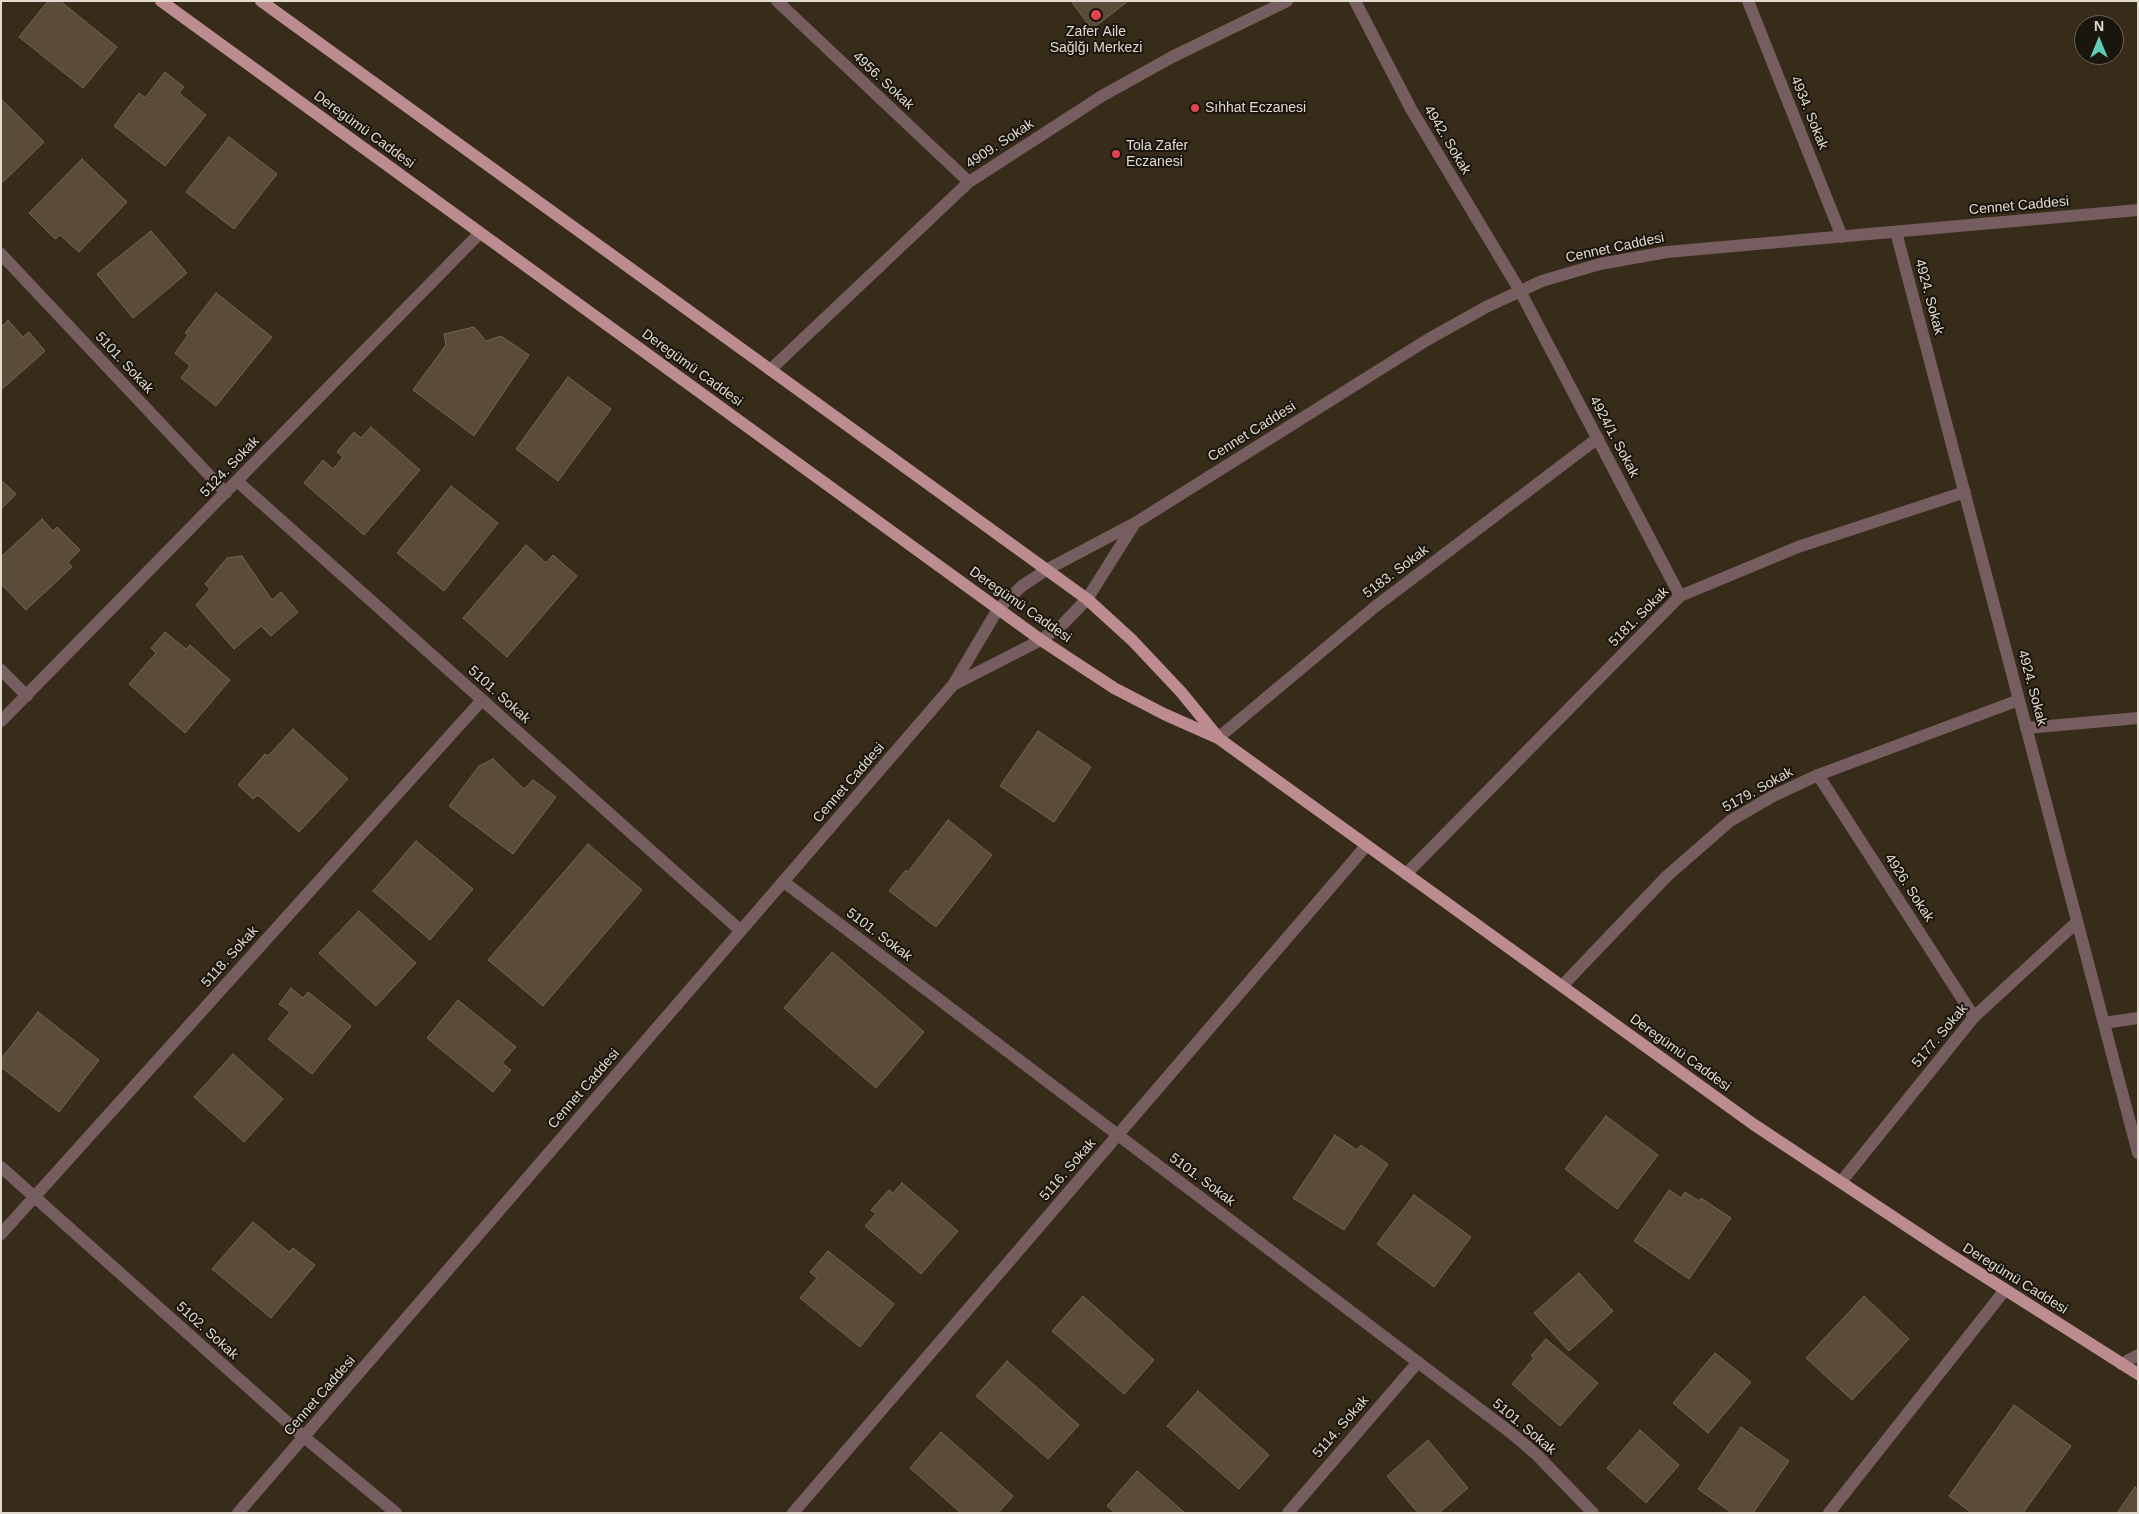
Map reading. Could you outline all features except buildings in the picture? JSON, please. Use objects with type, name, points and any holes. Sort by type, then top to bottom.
[{"type":"main road","name":"Deregümü Caddesi","points":[[160,1],[1041,640],[1114,688],[1164,714],[1218,738],[1753,1124],[2005,1290],[2138,1374]]},
{"type":"main road","name":"Deregümü Caddesi","points":[[261,1],[1087,599],[1132,640],[1182,692],[1218,738]]},
{"type":"street","name":"4956. Sokak","points":[[777,1],[970,182]]},
{"type":"street","name":"4909. Sokak","points":[[770,370],[970,182],[1102,96],[1172,57],[1288,1]]},
{"type":"street","name":"4942. Sokak","points":[[1355,1],[1411,109],[1520,291]]},
{"type":"street","name":"4934. Sokak","points":[[1748,1],[1842,236]]},
{"type":"street","name":"Cennet Caddesi","points":[[238,1513],[953,685],[998,609],[1022,586],[1046,570],[1135,524],[1427,340],[1486,307],[1542,281],[1600,264],[1667,252],[2138,210]]},
{"type":"street","name":"4924. Sokak","points":[[1896,232],[2138,1153]]},
{"type":"street","name":"5124. Sokak","points":[[1,721],[480,233]]},
{"type":"street","name":"5101. Sokak","points":[[1,254],[226,493]]},
{"type":"street","name":"4924/1. Sokak","points":[[1520,291],[1680,596]]},
{"type":"street","name":"5183. Sokak","points":[[1218,738],[1376,606],[1598,438]]},
{"type":"street","name":"5101. Sokak","points":[[236,481],[741,931]]},
{"type":"street","name":"5181. Sokak","points":[[1406,874],[1680,596],[1798,546],[1965,492]]},
{"type":"street","name":"Cennet Caddesi","points":[[953,685],[1041,640],[1063,624],[1087,599],[1135,524]]},
{"type":"street","points":[[1,670],[27,696]]},
{"type":"street","name":"5118. Sokak","points":[[1,1234],[482,700]]},
{"type":"street","name":"5179. Sokak","points":[[1562,986],[1667,876],[1700,845],[1730,821],[1773,796],[1818,775],[2019,700]]},
{"type":"street","points":[[2026,728],[2138,718]]},
{"type":"street","name":"4926. Sokak","points":[[1818,775],[1974,1017]]},
{"type":"street","name":"5116. Sokak","points":[[793,1513],[1366,846]]},
{"type":"street","name":"5101. Sokak","points":[[784,882],[1510,1432],[1537,1455],[1593,1513]]},
{"type":"street","name":"5177. Sokak","points":[[1841,1182],[1974,1017],[2077,922]]},
{"type":"street","points":[[2104,1023],[2138,1018]]},
{"type":"street","name":"5102. Sokak","points":[[1,1167],[304,1437],[396,1513]]},
{"type":"street","points":[[1829,1513],[2005,1290]]},
{"type":"street","points":[[2121,1364],[2138,1355]]},
{"type":"street","name":"5114. Sokak","points":[[1288,1513],[1418,1362]]},
{"type":"place","name":"Zafer Aile Sağlğı Merkezi","points":[[1096,15]]},
{"type":"place","name":"Sıhhat Eczanesi","points":[[1195,108]]},
{"type":"place","name":"Tola Zafer Eczanesi","points":[[1116,154]]}]
